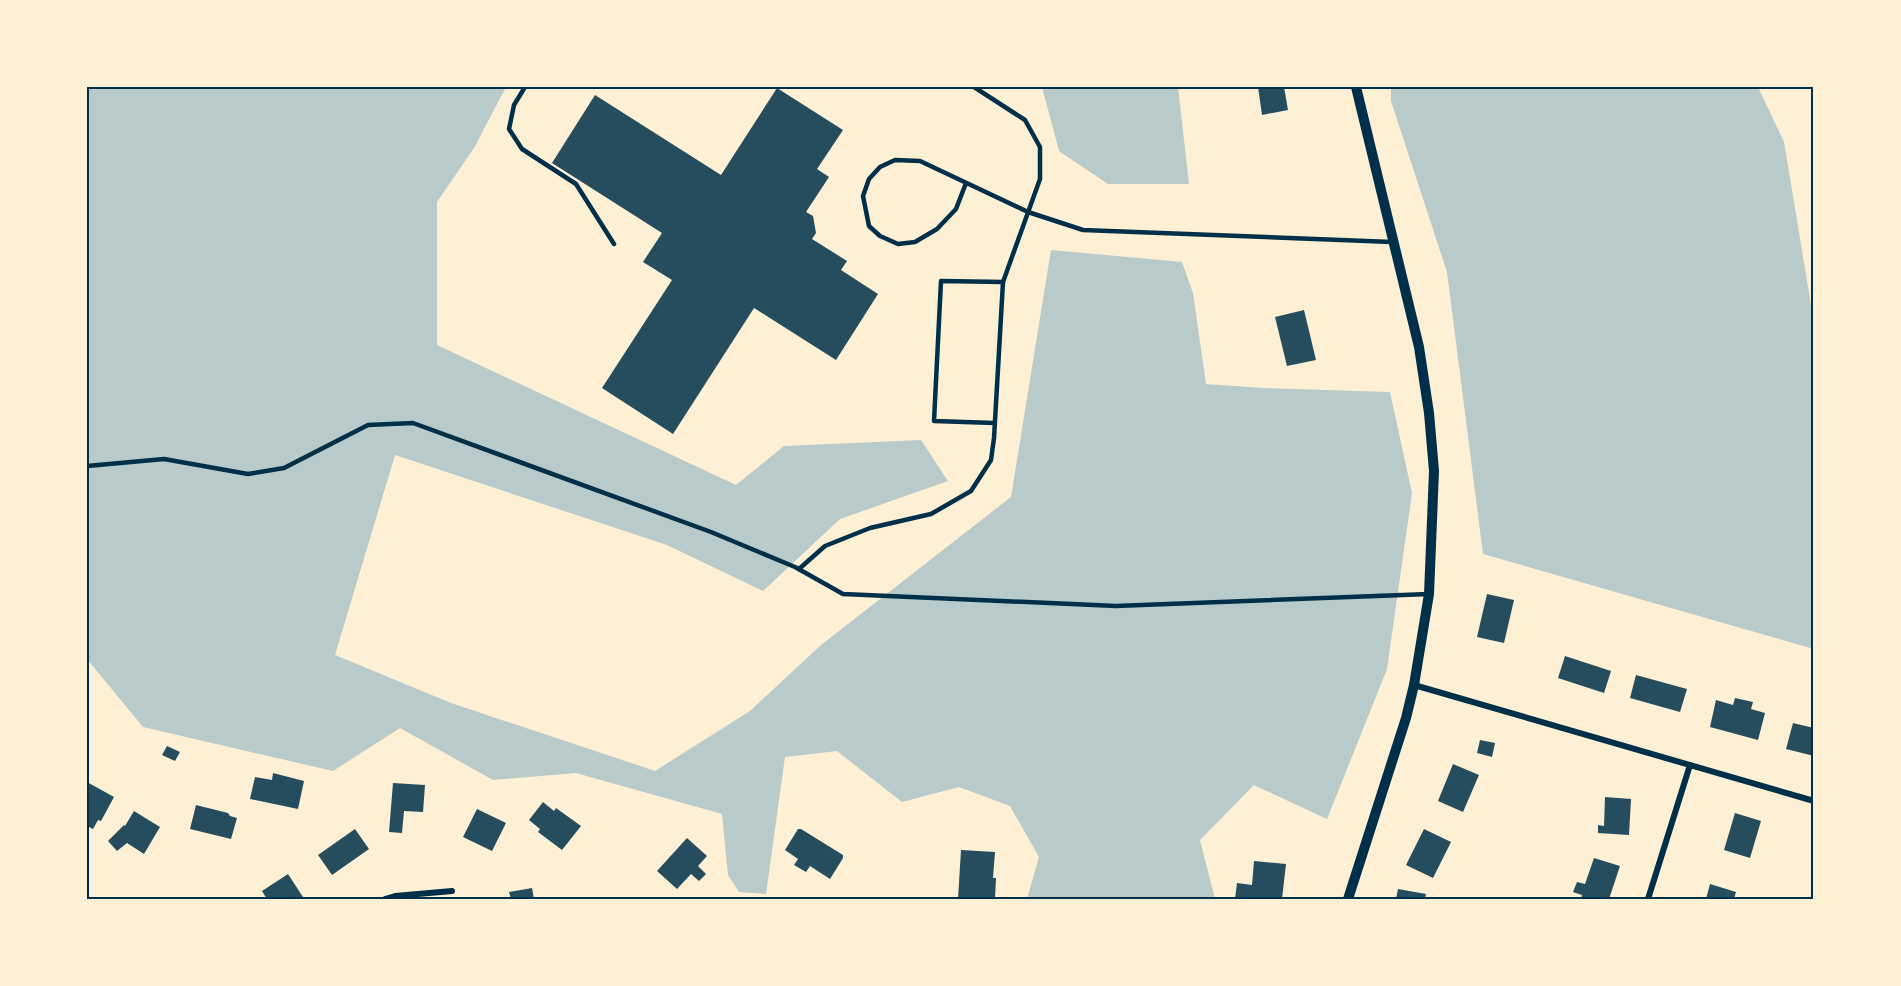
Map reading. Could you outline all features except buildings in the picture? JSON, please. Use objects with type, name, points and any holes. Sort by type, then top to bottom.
[{"type":"street","points":[[1348,899],[1406,718],[1414,685],[1429,594],[1434,471],[1429,413],[1419,347],[1356,87]]},
{"type":"street","points":[[1414,685],[1814,801]]},
{"type":"street","points":[[1648,899],[1689,765]]},
{"type":"street","points":[[385,899],[452,891]]},
{"type":"lane","points":[[525,87],[514,105],[509,129],[522,148],[576,184],[614,243]]},
{"type":"lane","points":[[799,569],[825,546],[870,528],[931,514],[970,491],[991,460],[1004,282],[1040,178],[1040,147],[1025,120],[974,87]]},
{"type":"lane","points":[[966,183],[957,209],[937,229],[915,242],[898,244],[880,236],[869,226],[862,196],[869,179],[880,167],[895,160],[920,160],[1028,212],[1083,230],[1393,242]]},
{"type":"lane","points":[[995,423],[934,422],[941,281],[1004,282]]},
{"type":"lane","points":[[87,466],[164,459],[248,474],[284,468],[368,425],[412,423],[711,532],[799,569],[843,594],[1104,606],[1429,594]]},
{"type":"shaded area","points":[[87,87],[506,87],[474,148],[437,202],[437,345],[736,485],[784,446],[921,440],[948,481],[840,519],[763,591],[667,545],[395,455],[335,655],[451,703],[655,771],[750,711],[821,645],[1011,497],[1051,250],[1182,262],[1193,293],[1206,384],[1390,392],[1412,493],[1387,669],[1327,819],[1254,785],[1200,840],[1215,899],[1027,899],[1039,857],[1010,806],[959,787],[902,802],[837,751],[785,757],[766,894],[739,892],[728,875],[722,814],[576,773],[493,780],[400,728],[333,771],[143,727],[87,659]]},
{"type":"shaded area","points":[[1042,87],[1178,87],[1189,184],[1108,184],[1059,151]]},
{"type":"shaded area","points":[[1391,87],[1758,87],[1784,142],[1814,323],[1814,649],[1483,554],[1447,272],[1391,101]]}]
